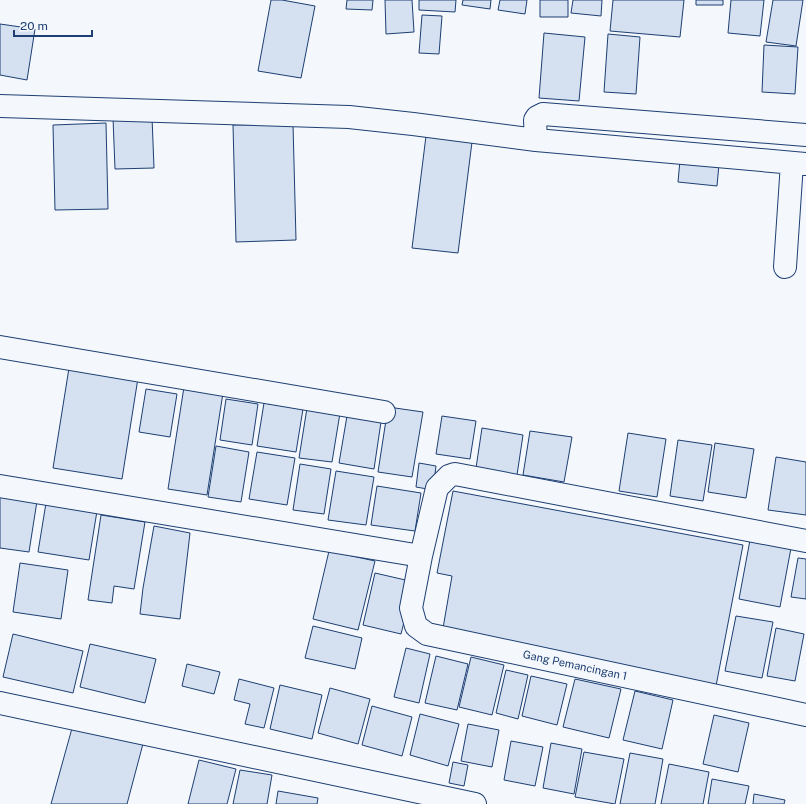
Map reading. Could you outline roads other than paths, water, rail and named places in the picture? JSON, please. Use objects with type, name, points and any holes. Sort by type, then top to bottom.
[{"type":"street","points":[[0,106],[349,117],[536,140],[799,164],[786,267]]},
{"type":"street","points":[[536,140],[535,120],[543,114],[806,135]]},
{"type":"street","points":[[0,347],[384,412]]},
{"type":"street","name":"Gang Pemancingan 1","points":[[806,541],[455,474],[449,476],[437,488],[421,556],[411,608],[416,626],[427,634],[806,715]]},
{"type":"street","points":[[0,486],[421,556]]},
{"type":"street","points":[[0,703],[475,804]]}]
